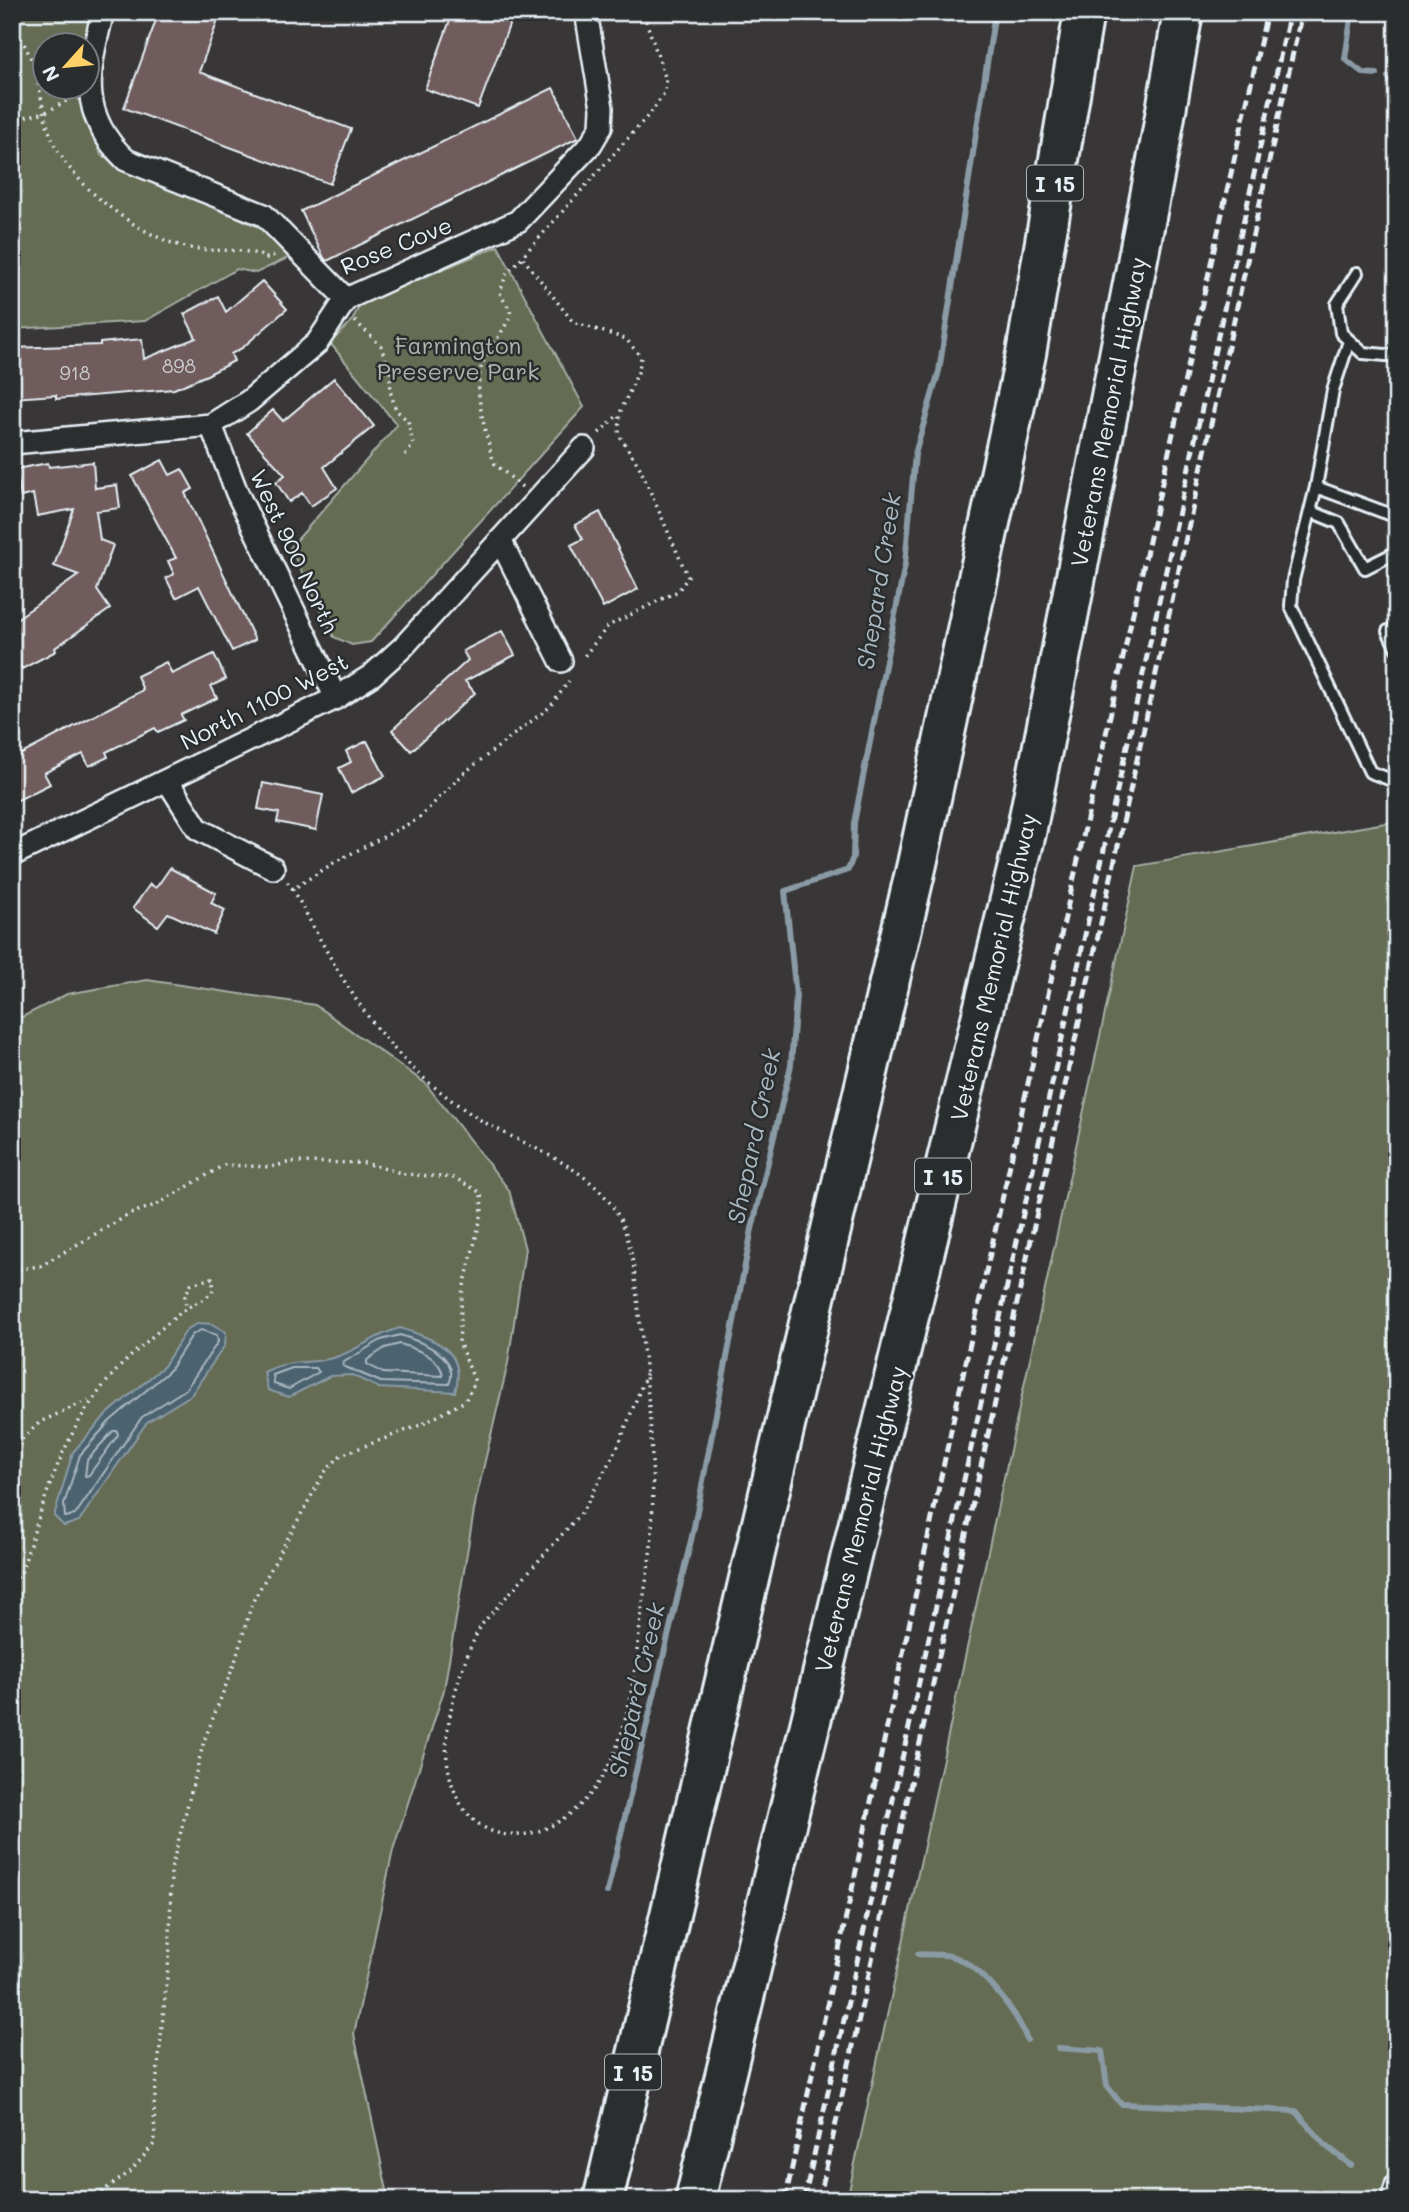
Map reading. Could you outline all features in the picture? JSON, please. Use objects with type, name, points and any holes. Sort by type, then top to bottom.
[{"type":"highway","points":[[1026,354],[1061,12]]},
{"type":"highway","name":"I 15","points":[[603,2200],[917,864],[1026,354],[1084,12]]},
{"type":"highway","name":"Veterans Memorial Highway","points":[[695,2200],[1027,833],[1160,145],[1183,12]]},
{"type":"highway","points":[[1160,145],[1202,12]]},
{"type":"street","name":"Rose Cove","points":[[103,12],[88,83],[93,113],[111,146],[126,160],[264,215],[346,299],[518,221],[591,144],[601,127],[602,108],[586,12]]},
{"type":"street","points":[[12,443],[211,425],[249,401],[317,343],[346,299]]},
{"type":"street","name":"West 900 North","points":[[211,425],[237,493],[336,698]]},
{"type":"street","name":"North 1100 West","points":[[12,855],[336,698],[372,675],[403,647],[584,448]]},
{"type":"street","points":[[500,540],[561,661]]},
{"type":"street","points":[[167,780],[198,829],[273,868]]},
{"type":"street","points":[[1392,2200],[1397,2183]]},
{"type":"lane","points":[[1357,273],[1338,304],[1341,333],[1363,353],[1397,356]]},
{"type":"lane","points":[[1349,341],[1333,390],[1316,487],[1293,580],[1292,606],[1370,772],[1397,782]]},
{"type":"lane","points":[[1316,487],[1397,517]]},
{"type":"lane","points":[[1310,511],[1339,523],[1365,568],[1397,552]]},
{"type":"lane","points":[[1397,627],[1388,631],[1397,649]]},
{"type":"path","points":[[12,120],[46,112],[64,102]]},
{"type":"path","points":[[346,299],[355,323],[381,346],[396,410],[408,421],[413,445],[402,459]]},
{"type":"path","points":[[501,299],[511,312],[510,321],[491,345],[481,367],[478,390],[495,464],[537,500]]},
{"type":"path","points":[[584,448],[620,413]]},
{"type":"path","points":[[293,889],[342,981],[373,1024],[434,1087],[492,1126],[555,1157],[592,1182],[619,1217],[632,1254],[647,1372],[651,1422],[652,1534],[632,1685],[614,1754],[592,1792],[567,1814],[541,1830],[515,1836],[492,1833],[472,1820],[458,1801],[446,1755],[450,1718],[470,1646],[482,1624],[583,1511],[619,1444],[647,1372]]},
{"type":"path","points":[[12,1270],[40,1266],[130,1214],[158,1204],[224,1165],[271,1167],[291,1162],[364,1163],[405,1174],[455,1178],[481,1192],[482,1213],[462,1294],[459,1342],[475,1382],[465,1401],[423,1424],[341,1455],[324,1473],[252,1604],[235,1662],[204,1741],[171,1870],[170,1948],[154,2106],[155,2143],[130,2172],[90,2200]]},
{"type":"path","points":[[12,1583],[21,1573],[57,1461],[90,1399],[130,1357],[186,1308],[208,1298],[214,1289],[212,1278],[191,1284],[185,1296],[186,1308]]},
{"type":"path","points":[[12,1449],[40,1422],[90,1399]]},
{"type":"green space","points":[[12,12],[97,12],[90,32],[32,32],[32,102],[84,102],[101,155],[269,232],[290,257],[256,273],[237,269],[145,321],[12,329]]},
{"type":"green space","name":"Farmington Preserve Park","points":[[498,246],[584,407],[371,642],[352,645],[334,637],[290,548],[397,425],[330,343],[352,321],[360,304]]},
{"type":"green space","points":[[1397,821],[1397,2200],[847,2200],[1137,866]]},
{"type":"green space","points":[[147,980],[315,1005],[425,1083],[509,1190],[525,1249],[508,1363],[476,1499],[444,1690],[393,1850],[354,2034],[389,2200],[12,2200],[12,1022],[67,994]]},
{"type":"water","points":[[199,1323],[212,1324],[226,1332],[225,1345],[191,1395],[147,1422],[79,1521],[64,1526],[54,1516],[73,1452],[105,1416],[164,1366],[187,1329]]},
{"type":"water","points":[[400,1328],[436,1342],[452,1356],[457,1366],[458,1378],[455,1392],[379,1388],[352,1375],[330,1376],[289,1397],[268,1390],[264,1372],[274,1367],[330,1359]]},
{"type":"building","points":[[159,12],[221,12],[199,72],[351,129],[330,184],[124,108]]},
{"type":"building","points":[[453,12],[514,12],[478,108],[425,89]]},
{"type":"building","points":[[553,88],[578,138],[327,261],[324,258],[301,211]]},
{"type":"building","points":[[262,281],[287,309],[242,348],[231,354],[234,361],[207,375],[174,389],[56,399],[56,395],[12,398],[12,348],[100,345],[142,339],[144,359],[196,338],[184,314],[218,296],[226,312]]},
{"type":"building","points":[[334,378],[374,426],[324,467],[337,488],[311,506],[302,493],[289,502],[276,482],[285,475],[247,433],[273,410],[283,421]]},
{"type":"building","points":[[162,460],[170,475],[182,469],[193,489],[185,493],[255,640],[232,651],[199,586],[176,598],[166,578],[174,574],[168,561],[176,558],[132,476]]},
{"type":"building","points":[[93,462],[95,488],[117,485],[120,508],[96,511],[100,540],[113,545],[97,590],[110,609],[55,648],[56,651],[22,669],[12,651],[12,622],[79,575],[54,566],[74,509],[37,516],[33,494],[21,497],[16,469],[48,463],[49,467]]},
{"type":"building","points":[[600,512],[638,589],[603,608],[571,545],[583,539],[575,525]]},
{"type":"building","points":[[502,631],[515,655],[465,681],[475,693],[411,751],[392,730],[468,660],[463,651]]},
{"type":"building","points":[[214,654],[226,679],[211,686],[217,698],[181,715],[184,720],[158,732],[155,728],[106,752],[108,757],[89,766],[83,754],[44,773],[50,784],[12,803],[12,759],[143,690],[137,676],[166,662],[172,674]]},
{"type":"building","points":[[367,741],[385,776],[351,793],[339,768],[351,762],[346,751]]},
{"type":"building","points":[[263,783],[323,795],[316,830],[277,822],[279,813],[258,809]]},
{"type":"building","points":[[170,868],[216,893],[211,903],[225,910],[214,934],[168,913],[158,926],[133,908],[150,884],[156,888]]},
{"type":"waterway","name":"Shepard Creek","points":[[607,1892],[693,1532],[752,1229],[791,1065],[796,996],[785,891],[848,870],[853,857],[854,823],[905,564],[915,454],[939,371],[995,12]]},
{"type":"waterway","name":"Shepard Creek","points":[[1352,12],[1345,59],[1363,73],[1377,74]]},
{"type":"waterway","name":"Shepard Creek","points":[[1388,77],[1397,85]]},
{"type":"waterway","name":"Shepard Creek","points":[[918,1954],[951,1956],[973,1968],[1006,2003],[1027,2040]]},
{"type":"waterway","name":"Shepard Creek","points":[[1058,2048],[1102,2051],[1107,2086],[1121,2104],[1296,2111],[1325,2145],[1351,2165]]},
{"type":"railway","points":[[785,2200],[963,1375],[1267,12]]},
{"type":"railway","points":[[804,2200],[1290,12]]},
{"type":"railway","points":[[819,2200],[1302,12]]}]
